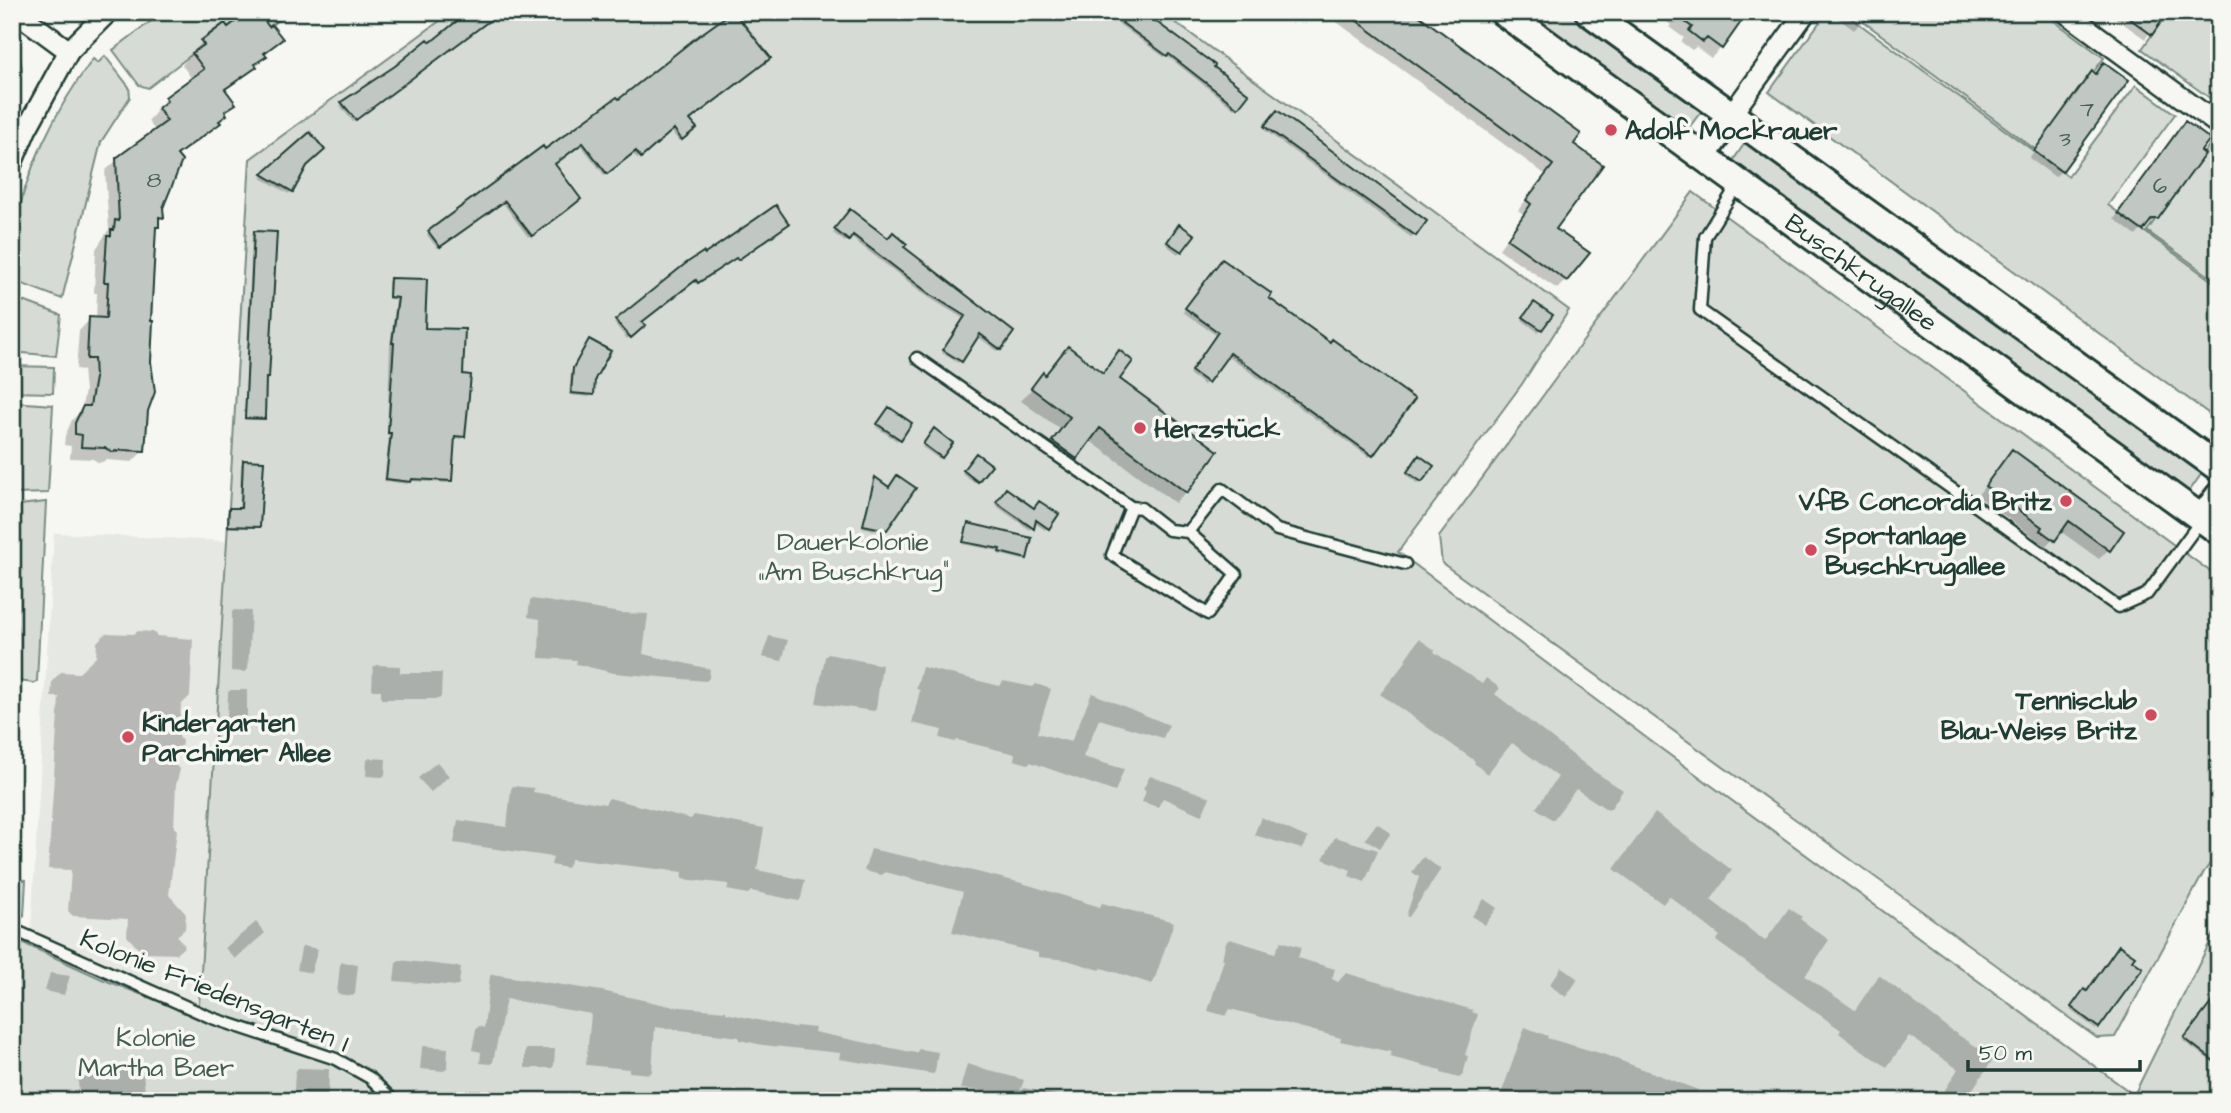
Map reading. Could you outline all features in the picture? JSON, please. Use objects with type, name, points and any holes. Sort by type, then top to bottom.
[{"type":"main road","name":"Buschkrugallee","points":[[1503,12],[2210,525]]},
{"type":"main road","name":"Buschkrugallee","points":[[1589,12],[2219,468]]},
{"type":"main road","points":[[1702,156],[1731,115]]},
{"type":"main road","points":[[2210,525],[2219,496]]},
{"type":"street","points":[[16,12],[69,51]]},
{"type":"street","points":[[12,163],[26,130],[69,51],[108,12]]},
{"type":"street","points":[[1731,115],[1806,12]]},
{"type":"street","points":[[2065,12],[2219,125]]},
{"type":"lane","points":[[1739,183],[1706,237],[1700,310],[1711,318],[2118,607],[2147,594],[2210,525]]},
{"type":"lane","points":[[917,358],[1131,507],[1141,508],[1169,530],[1188,532],[1236,573],[1208,614],[1112,555],[1131,507]]},
{"type":"lane","points":[[1188,532],[1222,489],[1277,530],[1405,564]]},
{"type":"lane","name":"Kolonie Friedensgarten I","points":[[12,929],[212,1018],[335,1059],[370,1078],[394,1101]]},
{"type":"shaded area","name":"Kindergarten Parchimer Allee","points":[[54,533],[226,541],[199,1005],[31,933]]},
{"type":"green space","points":[[163,12],[248,12],[228,27],[225,23],[201,40],[204,45],[148,88],[139,85],[113,50]]},
{"type":"green space","points":[[258,12],[288,12],[269,27]]},
{"type":"green space","name":"Dauerkolonie „Am Buschkrug“","points":[[452,12],[1161,12],[1569,310],[1522,384],[1398,552],[1656,745],[2134,1095],[2219,924],[2219,1101],[12,1101],[12,938],[102,979],[196,1016],[199,1005],[250,159]]},
{"type":"green space","points":[[1526,12],[1571,12],[1703,109],[1687,130]]},
{"type":"green space","points":[[1827,12],[1843,12],[2068,176],[2136,85],[2175,114],[2108,205],[2219,286],[2219,421],[1769,92]]},
{"type":"green space","points":[[1871,12],[2042,12],[2104,58],[2036,150],[1864,22]]},
{"type":"green space","points":[[2168,12],[2219,12],[2219,89],[2211,99],[2142,49]]},
{"type":"green space","points":[[12,46],[19,51],[22,70],[12,89]]},
{"type":"green space","points":[[105,56],[129,87],[130,97],[101,142],[62,299],[20,283],[12,275],[13,237],[33,166],[53,121],[93,59],[98,63]]},
{"type":"green space","points":[[2216,136],[2219,138],[2219,283],[2147,231]]},
{"type":"green space","points":[[1747,140],[2202,473],[2186,496],[1732,162]]},
{"type":"green space","name":"Sportanlage Buschkrugallee","points":[[1693,192],[2219,578],[2219,851],[2204,872],[2115,1037],[2097,1038],[1442,563],[1439,537]]},
{"type":"green space","points":[[12,297],[61,315],[56,356],[12,352]]},
{"type":"green space","points":[[12,366],[54,367],[53,393],[12,392]]},
{"type":"green space","points":[[12,402],[53,405],[48,493],[12,494]]},
{"type":"green space","points":[[46,502],[37,681],[34,683],[18,681],[12,673],[12,506]]},
{"type":"green space","points":[[12,879],[26,880],[24,916],[12,910]]},
{"type":"building","points":[[248,12],[258,12],[269,27],[272,25],[283,39],[264,53],[267,56],[255,64],[257,67],[225,89],[236,104],[225,111],[227,115],[219,121],[221,123],[177,155],[182,161],[163,208],[164,218],[159,217],[159,227],[156,227],[151,321],[151,362],[155,392],[148,411],[145,451],[112,452],[105,448],[81,447],[82,435],[75,434],[75,423],[83,406],[90,406],[95,378],[94,359],[87,359],[89,317],[106,318],[108,282],[104,282],[107,236],[111,236],[111,230],[114,230],[115,220],[119,221],[116,158],[167,121],[158,108],[167,101],[165,97],[204,69],[192,53],[204,45],[201,41],[225,23],[228,27]]},
{"type":"building","points":[[468,12],[501,12],[356,120],[341,102],[395,66],[428,39],[431,42]]},
{"type":"building","points":[[732,12],[771,58],[690,120],[697,128],[682,140],[674,129],[641,158],[636,151],[607,174],[583,143],[555,164],[581,199],[532,236],[505,201],[440,247],[428,231],[543,146],[545,149],[617,97],[619,99]]},
{"type":"building","points":[[1130,12],[1143,12],[1215,65],[1214,67],[1249,94],[1238,108],[1169,54],[1167,56],[1122,23]]},
{"type":"building","points":[[1345,12],[1414,12],[1581,134],[1574,144],[1603,165],[1556,229],[1590,253],[1567,281],[1507,239],[1531,204],[1526,200],[1553,165]]},
{"type":"building","points":[[1671,12],[1748,12],[1722,49],[1707,38],[1703,42],[1689,31],[1692,27]]},
{"type":"building","points":[[2121,12],[2168,12],[2152,35]]},
{"type":"building","points":[[2104,62],[2129,80],[2062,172],[2034,151],[2092,71],[2096,74]]},
{"type":"building","points":[[1277,110],[1427,221],[1416,236],[1264,126]]},
{"type":"building","points":[[2185,121],[2210,139],[2201,151],[2205,154],[2158,219],[2152,219],[2143,231],[2118,213]]},
{"type":"building","points":[[310,132],[325,150],[307,166],[293,192],[262,174]]},
{"type":"building","points":[[776,205],[789,224],[738,260],[736,258],[698,283],[696,280],[642,322],[646,325],[631,338],[615,320],[685,264],[703,252],[705,254]]},
{"type":"building","points":[[850,209],[888,238],[893,232],[907,244],[904,247],[1014,332],[1001,350],[980,334],[962,362],[943,350],[965,316],[931,295],[853,235],[849,241],[834,229]]},
{"type":"building","points":[[1179,224],[1195,235],[1182,252],[1167,242]]},
{"type":"building","points":[[254,231],[277,232],[265,419],[245,418]]},
{"type":"building","points":[[1222,259],[1272,294],[1269,298],[1330,342],[1332,339],[1415,399],[1373,456],[1230,353],[1208,383],[1191,371],[1218,332],[1185,308]]},
{"type":"building","points":[[390,278],[427,279],[425,328],[465,329],[463,374],[471,375],[465,437],[455,436],[452,481],[412,479],[411,482],[386,479],[391,433],[388,433],[392,343],[398,298],[389,297]]},
{"type":"building","points":[[1534,302],[1553,315],[1542,330],[1523,317]]},
{"type":"building","points":[[589,339],[611,351],[595,379],[594,395],[571,393],[573,368]]},
{"type":"building","points":[[1068,346],[1103,373],[1119,350],[1133,361],[1120,379],[1218,451],[1187,493],[1100,428],[1077,459],[1052,441],[1070,417],[1031,388]]},
{"type":"building","points":[[889,407],[912,423],[901,440],[877,424]]},
{"type":"building","points":[[934,428],[953,443],[942,458],[923,444]]},
{"type":"building","name":"VfB Concordia Britz","points":[[2012,449],[2124,531],[2110,551],[2069,521],[2055,541],[2040,530],[2042,527],[1985,486]]},
{"type":"building","points":[[976,453],[992,465],[978,482],[963,470]]},
{"type":"building","points":[[1419,455],[1434,466],[1422,482],[1407,472]]},
{"type":"building","points":[[243,460],[264,461],[260,527],[228,526],[229,508],[241,508]]},
{"type":"building","points":[[897,475],[916,488],[887,530],[863,525],[875,477],[889,487]]},
{"type":"building","points":[[1006,488],[1034,508],[1039,501],[1059,514],[1049,529],[1036,520],[1034,529],[996,502]]},
{"type":"building","points":[[968,523],[1032,538],[1027,559],[999,552],[1000,549],[963,542]]},
{"type":"building","points":[[2119,945],[2135,956],[2132,960],[2143,968],[2099,1028],[2071,1007],[2084,989],[2087,991]]},
{"type":"building","points":[[2219,993],[2219,1065],[2184,1038]]},
{"type":"place","name":"Adolf Mockrauer","points":[[1611,130]]},
{"type":"place","name":"Herzstück","points":[[1140,428]]},
{"type":"place","name":"VfB Concordia Britz","points":[[2066,501]]},
{"type":"place","name":"Sportanlage Buschkrugallee","points":[[1811,550]]},
{"type":"place","name":"Tennisclub Blau-Weiss Britz","points":[[2151,715]]},
{"type":"place","name":"Kindergarten Parchimer Allee","points":[[128,737]]},
{"type":"park label","name":"Kolonie Martha Baer","points":[[156,1052]]}]
